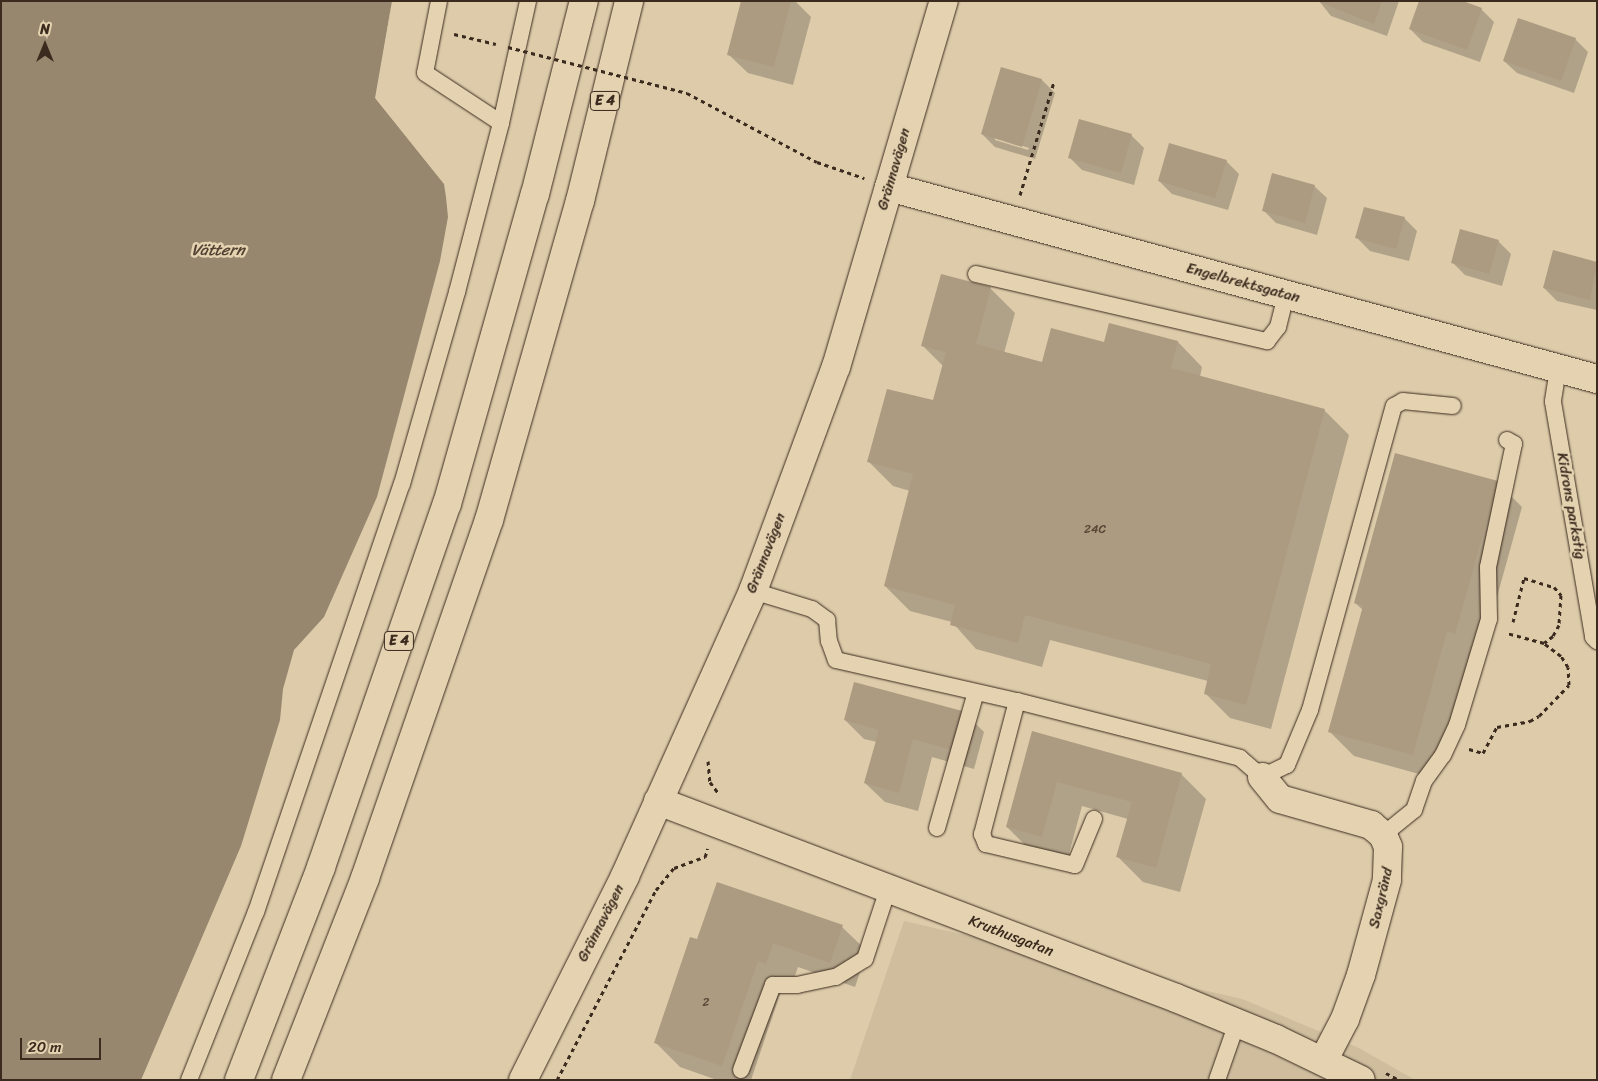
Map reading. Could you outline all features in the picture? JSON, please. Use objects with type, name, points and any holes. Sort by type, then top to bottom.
[{"type":"main road","name":"E 4","points":[[239,1080],[321,867],[447,504],[536,194],[584,1]]},
{"type":"main road","name":"E 4","points":[[286,1080],[365,878],[489,520],[580,201],[629,1]]},
{"type":"main road","name":"Grännavägen","points":[[522,1080],[625,876],[753,591],[836,367],[876,188],[944,1]]},
{"type":"main road","name":"Engelbrektsgatan","points":[[876,188],[1013,220],[1597,379]]},
{"type":"main road","points":[[1262,778],[1280,799],[1371,825],[1383,835]]},
{"type":"main road","name":"Kruthusgatan","points":[[658,801],[1237,1023],[1361,1080]]},
{"type":"main road","name":"Saxgränd","points":[[1323,1061],[1346,1019],[1378,917],[1390,859],[1383,835]]},
{"type":"lane","points":[[439,1],[425,73],[501,124]]},
{"type":"lane","points":[[189,1080],[256,912],[402,484],[457,292],[501,124],[528,1]]},
{"type":"lane","points":[[976,274],[1267,341],[1278,327],[1286,294]]},
{"type":"lane","name":"Kidrons parkstig","points":[[1558,369],[1553,402],[1593,637],[1597,642]]},
{"type":"lane","points":[[753,591],[812,609],[827,620],[828,641],[836,660],[1016,701],[1240,758],[1262,778],[1287,765],[1310,710],[1394,406],[1403,401],[1454,406]]},
{"type":"lane","points":[[1383,835],[1414,810],[1424,781],[1449,743],[1490,619],[1488,566],[1514,444],[1507,440]]},
{"type":"lane","points":[[937,828],[976,692]]},
{"type":"lane","points":[[1016,701],[982,834],[986,844],[1075,865],[1094,819]]},
{"type":"lane","points":[[741,1070],[773,985],[797,985],[836,977],[865,959],[888,889]]},
{"type":"lane","points":[[1217,1080],[1237,1023]]},
{"type":"path","points":[[470,38],[496,44]]},
{"type":"path","points":[[508,47],[687,93],[817,162],[866,179],[876,188]]},
{"type":"path","points":[[1013,220],[1054,82]]},
{"type":"path","points":[[1510,634],[1524,578],[1554,587],[1561,595],[1559,625],[1554,636],[1544,643]]},
{"type":"path","points":[[1449,743],[1483,753],[1497,727],[1530,721],[1560,696],[1569,685],[1568,667],[1562,656],[1544,643],[1486,628]]},
{"type":"path","points":[[557,1080],[656,890],[674,868],[705,857],[718,825]]},
{"type":"shaded area","points":[[904,921],[1242,999],[1359,1048],[1415,1080],[850,1080]]},
{"type":"water","name":"Vättern","points":[[1,1],[392,1],[376,98],[444,184],[446,197],[448,217],[440,261],[377,497],[324,617],[294,650],[283,689],[280,720],[241,846],[141,1080],[1,1080]]},
{"type":"pier","points":[[392,1],[378,97],[444,184],[375,98]]},
{"type":"building","points":[[741,1],[791,1],[774,67],[727,55]]},
{"type":"building","points":[[1317,1],[1382,1],[1374,24]]},
{"type":"building","points":[[1419,1],[1463,1],[1482,8],[1467,50],[1409,29]]},
{"type":"building","points":[[1518,18],[1576,38],[1561,81],[1503,61]]},
{"type":"building","points":[[1001,67],[1042,79],[1022,147],[981,134]]},
{"type":"building","points":[[1079,119],[1132,134],[1121,173],[1068,158]]},
{"type":"building","points":[[1169,143],[1227,160],[1215,198],[1158,181]]},
{"type":"building","points":[[1272,173],[1315,185],[1305,223],[1262,211]]},
{"type":"building","points":[[1364,207],[1405,217],[1396,249],[1355,238]]},
{"type":"building","points":[[1460,229],[1499,240],[1489,274],[1451,263]]},
{"type":"building","points":[[1553,250],[1597,262],[1590,300],[1543,288]]},
{"type":"building","points":[[941,274],[991,287],[976,344],[1042,362],[1051,328],[1104,342],[1109,323],[1178,341],[1171,368],[1325,409],[1246,705],[1204,694],[1211,664],[1025,615],[1018,643],[950,625],[955,605],[884,586],[913,474],[867,462],[887,389],[933,400],[946,352],[921,346]]},
{"type":"building","points":[[1395,453],[1498,481],[1455,634],[1447,631],[1413,755],[1328,732],[1363,606],[1354,603]]},
{"type":"building","points":[[854,682],[966,712],[955,751],[913,739],[899,793],[864,783],[879,730],[844,720]]},
{"type":"building","points":[[1032,731],[1182,773],[1156,868],[1116,857],[1132,802],[1057,782],[1042,837],[1006,827]]},
{"type":"building","points":[[717,882],[843,925],[830,963],[773,943],[766,964],[758,961],[722,1066],[654,1043],[690,937],[697,939]]}]
